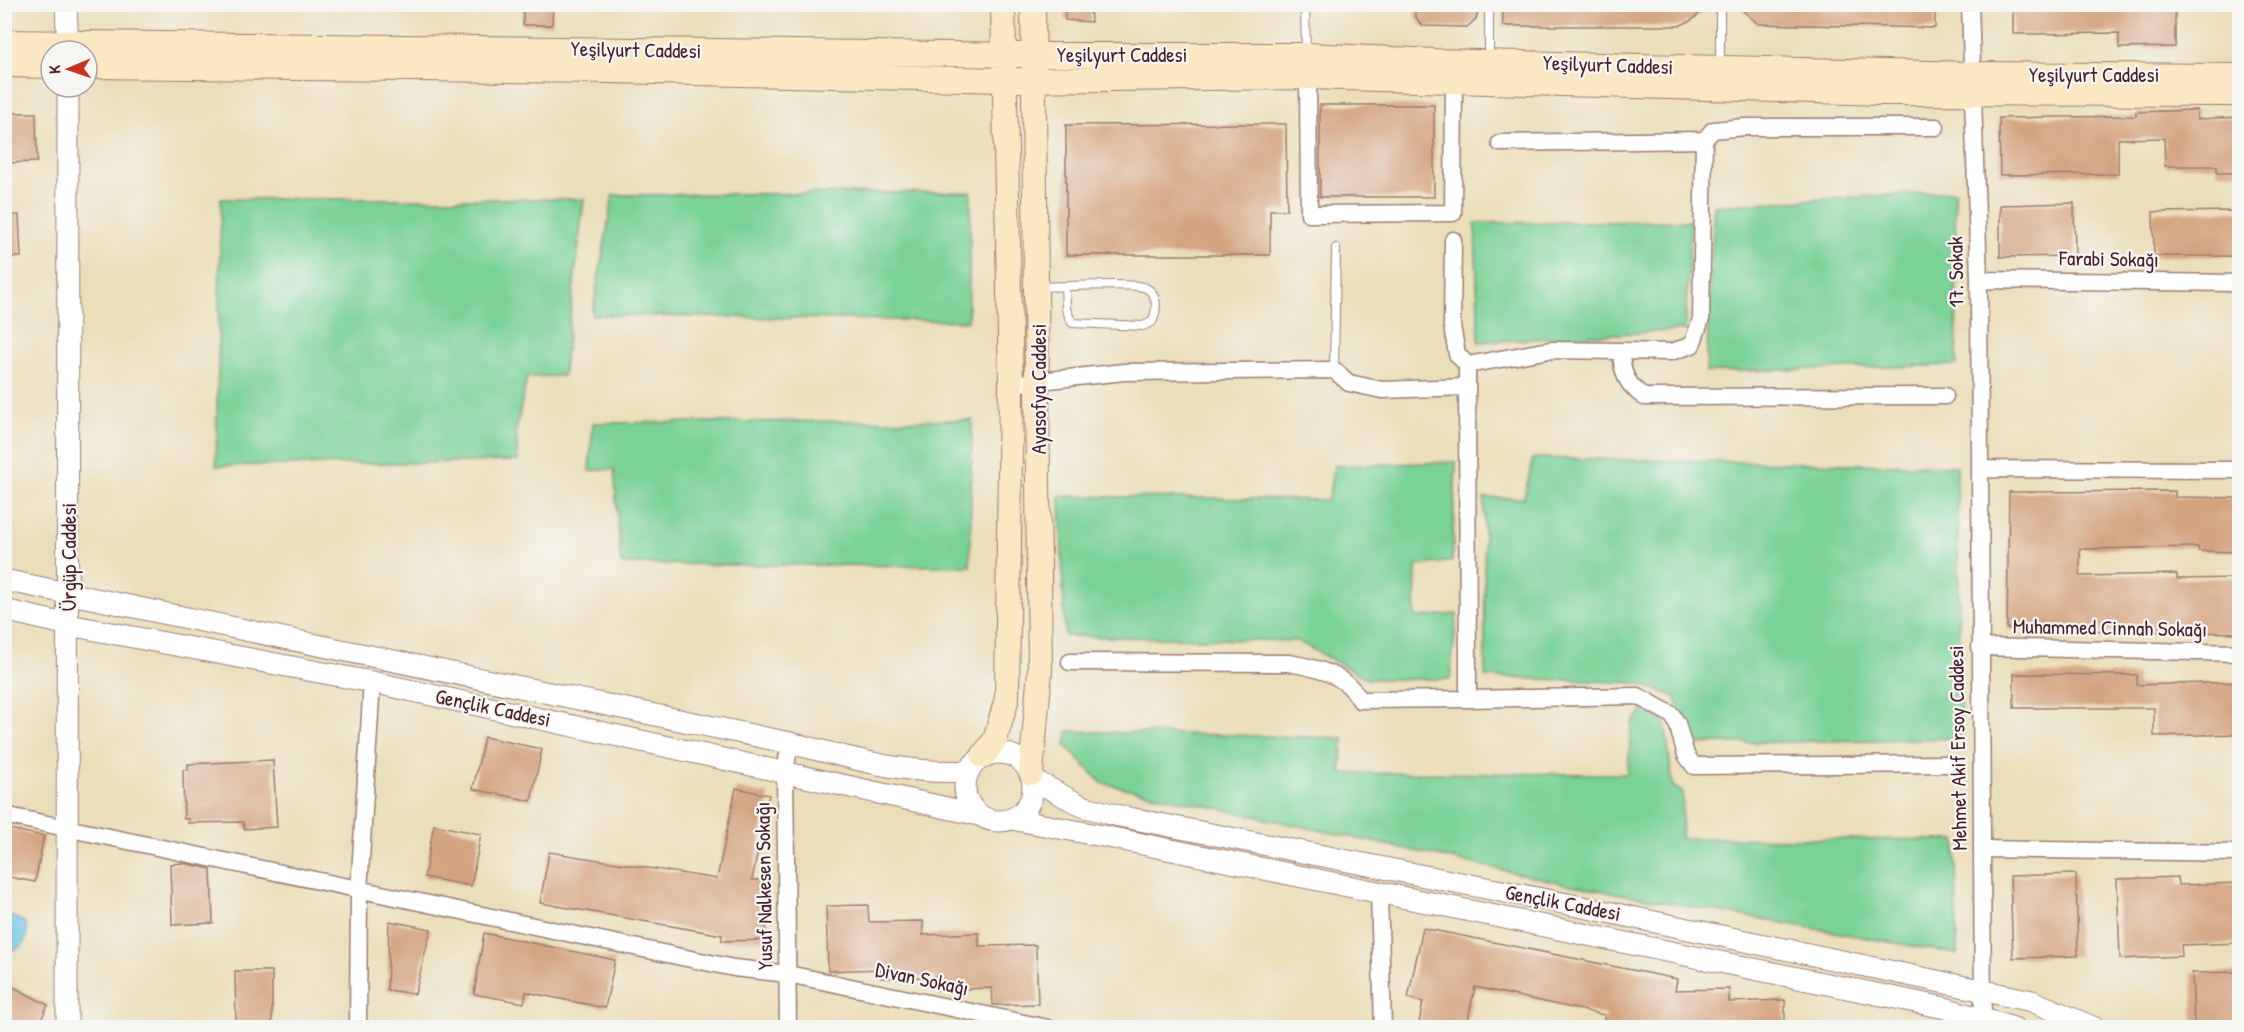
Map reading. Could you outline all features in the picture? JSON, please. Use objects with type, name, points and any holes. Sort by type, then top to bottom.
[{"type":"main road","name":"Ayasofya Caddesi","points":[[976,764],[995,740],[1007,698],[1011,384],[1004,4]]},
{"type":"main road","name":"Ayasofya Caddesi","points":[[1031,776],[1040,672],[1038,287],[1033,4]]},
{"type":"main road","name":"Yeşilyurt Caddesi","points":[[4,42],[39,45]]},
{"type":"main road","name":"Yeşilyurt Caddesi","points":[[99,49],[569,60],[1004,54],[1307,66],[1454,82],[1884,93],[1972,83],[2240,76]]},
{"type":"main road","name":"Yeşilyurt Caddesi","points":[[99,66],[499,59]]},
{"type":"main road","name":"Yeşilyurt Caddesi","points":[[569,60],[1005,80],[1307,66],[1489,62],[1720,68],[1972,83],[2240,94]]},
{"type":"main road","points":[[4,65],[39,66]]},
{"type":"street","points":[[66,4],[67,39]]},
{"type":"street","name":"17. Sokak","points":[[1970,4],[1979,280],[1980,469]]},
{"type":"street","points":[[1307,66],[1310,214],[1453,213],[1454,82]]},
{"type":"street","name":"Ürgüp Caddesi","points":[[67,1028],[68,99]]},
{"type":"street","points":[[1467,365],[1550,350],[1671,352],[1692,345],[1701,319],[1704,140],[1713,130],[1744,127],[1936,127]]},
{"type":"street","points":[[1500,143],[1704,140]]},
{"type":"street","points":[[1453,240],[1452,326],[1457,354],[1467,365],[1468,699]]},
{"type":"street","name":"Farabi Sokağı","points":[[1979,280],[2240,283]]},
{"type":"street","points":[[1621,351],[1622,371],[1631,388],[1644,397],[1945,396]]},
{"type":"street","points":[[1011,384],[1039,383],[1124,372],[1334,370],[1349,383],[1383,390],[1466,387]]},
{"type":"street","points":[[1980,469],[2240,470]]},
{"type":"street","name":"Mehmet Akif Ersoy Caddesi","points":[[1980,469],[1983,1023]]},
{"type":"street","name":"Gençlik Caddesi","points":[[4,580],[790,743],[906,771],[976,764]]},
{"type":"street","name":"Gençlik Caddesi","points":[[4,610],[69,625],[372,682],[979,815]]},
{"type":"street","name":"Muhammed Cinnah Sokağı","points":[[1980,647],[2240,653]]},
{"type":"street","points":[[1070,662],[1289,663],[1314,667],[1352,685],[1360,700],[1638,696],[1672,715],[1677,723],[1686,755],[1694,766],[1948,764]]},
{"type":"street","points":[[358,1028],[359,890],[372,682]]},
{"type":"street","name":"Yusuf Nalkesen Sokağı","points":[[788,1028],[785,772],[790,743]]},
{"type":"street","points":[[994,753],[1016,756],[1031,776],[1033,795],[1028,805],[1011,819],[989,820],[979,815],[971,806],[966,795],[976,764],[994,753]]},
{"type":"street","name":"Gençlik Caddesi","points":[[1031,776],[1082,806],[1119,816],[1593,909],[2032,1001],[2096,1028]]},
{"type":"street","name":"Divan Sokağı","points":[[4,815],[734,968],[788,974],[1048,1028]]},
{"type":"street","name":"Gençlik Caddesi","points":[[1011,819],[1379,893],[2014,1028]]},
{"type":"street","points":[[1982,849],[2240,853]]},
{"type":"street","points":[[1379,893],[1383,1028]]},
{"type":"lane","points":[[1305,4],[1307,66]]},
{"type":"lane","points":[[1489,62],[1490,4]]},
{"type":"lane","points":[[1720,4],[1720,68]]},
{"type":"lane","points":[[1334,370],[1336,248]]},
{"type":"lane","points":[[1038,287],[1138,286],[1153,294],[1156,304],[1155,315],[1152,322],[1143,326],[1081,325],[1072,322],[1066,309],[1065,287]]},
{"type":"green space","points":[[1955,191],[1957,365],[1706,372],[1714,206]]},
{"type":"green space","points":[[971,192],[968,321],[592,315],[613,195]]},
{"type":"green space","points":[[221,199],[584,199],[563,376],[527,377],[516,431],[518,461],[216,466]]},
{"type":"green space","points":[[1691,221],[1685,330],[1479,342],[1475,223]]},
{"type":"green space","points":[[972,420],[970,566],[621,564],[614,469],[589,471],[593,423]]},
{"type":"green space","points":[[1533,458],[1957,466],[1961,738],[1687,744],[1676,697],[1637,683],[1485,677],[1484,498],[1524,498]]},
{"type":"green space","points":[[1456,462],[1452,561],[1416,566],[1415,617],[1457,614],[1450,679],[1368,679],[1297,641],[1065,636],[1060,496],[1328,500],[1334,466]]},
{"type":"green space","points":[[1646,707],[1665,723],[1673,786],[1683,793],[1681,838],[1956,840],[1957,954],[1571,885],[1102,783],[1066,746],[1068,731],[1343,738],[1341,773],[1627,774],[1632,723]]},
{"type":"water","points":[[5,914],[23,921],[27,930],[24,942],[18,948],[10,951],[5,946]]},
{"type":"building","points":[[523,4],[553,4],[552,25],[523,25]]},
{"type":"building","points":[[1065,4],[1090,4],[1091,22],[1065,20]]},
{"type":"building","points":[[1415,4],[1480,4],[1476,19],[1467,27],[1422,26],[1415,16]]},
{"type":"building","points":[[1503,4],[1711,4],[1692,20],[1679,26],[1503,26]]},
{"type":"building","points":[[1736,4],[1935,4],[1935,28],[1758,24]]},
{"type":"building","points":[[2013,4],[2175,4],[2175,47],[2119,48],[2119,33],[2013,34]]},
{"type":"building","points":[[1320,105],[1434,105],[1434,197],[1320,197]]},
{"type":"building","points":[[2197,110],[2197,119],[2240,117],[2240,173],[2217,173],[2217,166],[2165,166],[2164,138],[2118,139],[2118,174],[2000,175],[1999,118],[2136,116],[2136,112]]},
{"type":"building","points":[[4,113],[36,113],[37,162],[4,163]]},
{"type":"building","points":[[1286,124],[1287,210],[1270,210],[1270,255],[1066,255],[1066,125]]},
{"type":"building","points":[[2074,203],[2075,256],[2000,257],[2000,205]]},
{"type":"building","points":[[2240,211],[2240,256],[2154,256],[2153,212]]},
{"type":"building","points":[[19,215],[21,257],[4,257],[4,216]]},
{"type":"building","points":[[2175,491],[2175,497],[2240,498],[2240,552],[2198,551],[2198,547],[2080,549],[2080,576],[2177,574],[2177,579],[2240,578],[2240,633],[2007,629],[2009,492]]},
{"type":"building","points":[[2014,674],[2137,675],[2137,685],[2240,682],[2240,734],[2154,736],[2154,708],[2014,708]]},
{"type":"building","points":[[484,737],[542,749],[531,801],[473,789]]},
{"type":"building","points":[[273,760],[277,827],[244,829],[243,822],[188,823],[188,819],[184,819],[183,770],[188,770],[188,764]]},
{"type":"building","points":[[736,788],[769,795],[752,880],[765,880],[766,940],[722,941],[722,935],[540,903],[549,852],[717,879]]},
{"type":"building","points":[[434,825],[481,834],[471,886],[424,877]]},
{"type":"building","points":[[4,828],[44,836],[35,882],[4,876]]},
{"type":"building","points":[[183,863],[211,869],[213,923],[172,925],[170,864]]},
{"type":"building","points":[[2076,874],[2078,956],[2013,958],[2010,876]]},
{"type":"building","points":[[2178,877],[2179,885],[2240,883],[2240,943],[2181,945],[2182,956],[2120,959],[2117,879]]},
{"type":"building","points":[[868,905],[869,922],[923,921],[923,935],[979,933],[979,946],[1036,945],[1038,1004],[993,1005],[992,988],[936,990],[936,977],[881,978],[881,969],[828,971],[826,906]]},
{"type":"building","points":[[389,921],[431,929],[415,994],[387,990]]},
{"type":"building","points":[[1423,928],[1677,979],[1675,990],[1729,989],[1729,1002],[1785,1000],[1785,1028],[1602,1028],[1605,1015],[1475,987],[1466,1028],[1418,1028],[1423,1002],[1408,998]]},
{"type":"building","points":[[484,933],[615,960],[605,1008],[526,992],[524,1003],[474,994]]},
{"type":"building","points":[[235,971],[272,971],[272,1028],[236,1028]]},
{"type":"building","points":[[2240,972],[2240,1028],[2194,1028],[2192,973]]},
{"type":"building","points":[[4,982],[48,1005],[37,1028],[4,1028]]}]
